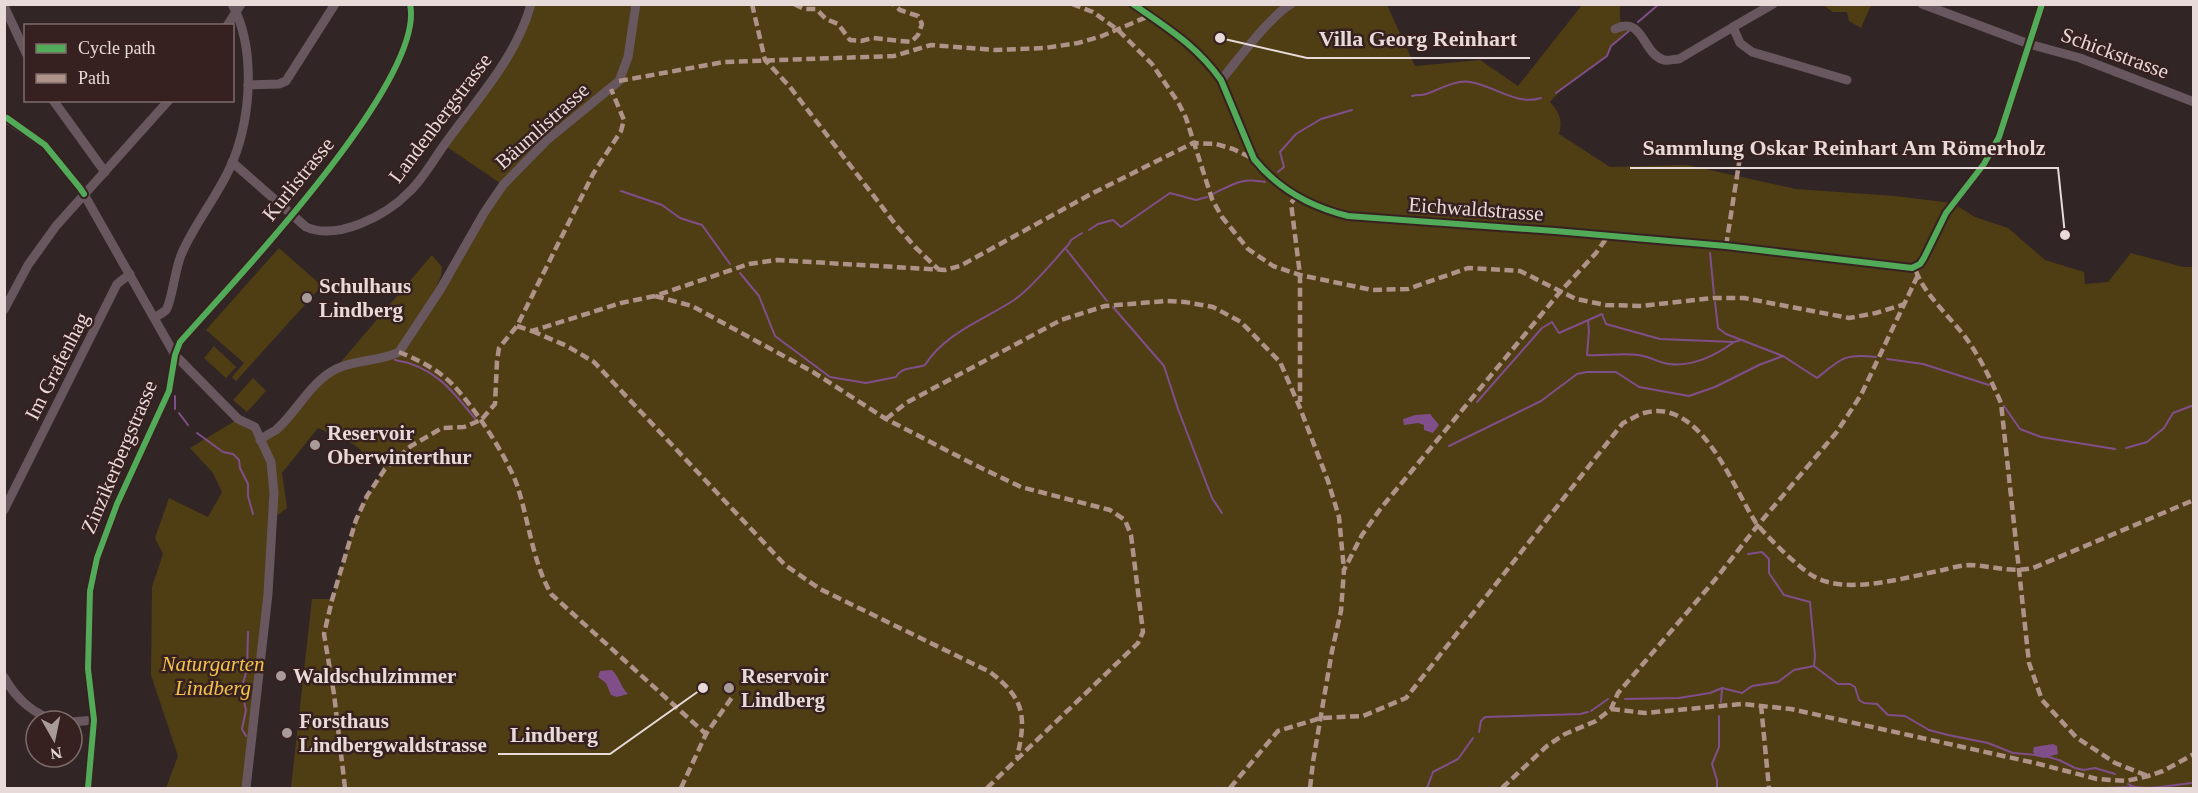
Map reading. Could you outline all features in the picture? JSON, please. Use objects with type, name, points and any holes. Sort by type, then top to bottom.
[{"type":"street","points":[[249,85],[279,84],[286,81],[335,4]]},
{"type":"street","name":"Kurlistrasse","points":[[175,355],[180,342],[293,215],[345,149],[376,100],[409,36],[412,23],[410,4]]},
{"type":"street","name":"Landenbergstrasse","points":[[232,162],[306,227],[313,230],[334,230],[377,217],[411,192],[508,56],[531,4]]},
{"type":"street","name":"Bäumlistrasse","points":[[260,440],[276,429],[319,382],[334,370],[357,362],[390,357],[399,352],[440,290],[484,213],[503,185],[547,140],[619,81],[628,57],[636,4]]},
{"type":"street","name":"Eichwaldstrasse","points":[[1132,4],[1192,46],[1221,80],[1254,159],[1262,169],[1291,192],[1321,209],[1348,216],[1726,246],[1915,267],[1924,258],[1946,213],[1984,164],[1995,144],[2013,98],[2029,44]]},
{"type":"street","points":[[1221,80],[1270,23],[1291,4]]},
{"type":"street","points":[[1615,29],[1621,26],[1631,26],[1641,34],[1652,52],[1662,60],[1670,60],[1679,58],[1773,4]]},
{"type":"street","name":"Schickstrasse","points":[[1922,4],[2029,44],[2080,58],[2193,102]]},
{"type":"street","points":[[2029,44],[2042,4]]},
{"type":"street","points":[[4,6],[24,49]]},
{"type":"street","points":[[155,318],[165,311],[169,304],[176,268],[182,252],[232,162],[246,113],[249,85],[248,62],[237,7]]},
{"type":"street","points":[[228,24],[237,7]]},
{"type":"street","points":[[1733,27],[1740,43],[1752,52],[1847,80]]},
{"type":"street","points":[[54,102],[105,172]]},
{"type":"street","points":[[4,310],[28,265],[56,226],[167,102]]},
{"type":"street","points":[[6,117],[45,145],[80,188],[175,355],[237,419],[255,427],[271,462],[274,518],[268,594],[246,789]]},
{"type":"street","name":"Im Grafenhag","points":[[4,510],[117,285],[130,274]]},
{"type":"street","name":"Zinzikerbergstrasse","points":[[88,789],[94,720],[88,669],[90,591],[97,558],[117,504],[169,391],[175,355]]},
{"type":"street","points":[[4,677],[20,700],[31,709]]},
{"type":"street","points":[[84,721],[94,720]]},
{"type":"green space","name":"Naturgarten Lindberg","points":[[531,5],[1387,5],[1415,66],[1480,60],[1518,86],[1582,5],[1620,5],[1621,23],[1629,31],[1611,46],[1607,56],[1565,86],[1550,102],[1559,116],[1561,124],[1559,134],[1610,167],[1687,165],[1796,189],[1895,196],[1952,203],[1975,217],[2008,228],[2045,260],[2084,272],[2085,284],[2108,282],[2131,253],[2183,267],[2193,267],[2193,788],[291,788],[312,599],[332,599],[356,520],[367,496],[385,469],[353,444],[318,428],[282,473],[287,508],[274,518],[245,788],[166,788],[178,756],[151,675],[152,587],[163,554],[155,538],[169,498],[208,517],[222,492],[213,473],[190,448],[238,419],[255,427],[260,440],[334,370],[432,255],[442,267],[437,285],[439,290],[503,185],[444,145],[508,56]]},
{"type":"green space","points":[[1823,5],[1871,5],[1861,28],[1849,21],[1847,12],[1833,12]]},
{"type":"green space","points":[[279,248],[322,286],[236,381],[232,377],[244,363],[206,330]]},
{"type":"green space","points":[[214,346],[236,367],[226,378],[204,358]]},
{"type":"green space","points":[[253,378],[266,391],[247,412],[233,400]]},
{"type":"shaded area","points":[[1430,414],[1439,425],[1433,433],[1424,430],[1424,425],[1418,423],[1404,425],[1403,419]]},
{"type":"shaded area","points":[[612,670],[628,694],[617,697],[611,695],[606,683],[598,677],[600,671]]},
{"type":"shaded area","points":[[2053,744],[2057,746],[2058,754],[2044,758],[2035,756],[2034,747]]},
{"type":"waterway","points":[[1638,22],[1659,4]]},
{"type":"waterway","points":[[1556,93],[1607,56],[1611,46],[1629,31]]},
{"type":"waterway","points":[[1412,96],[1424,95],[1465,81],[1514,97],[1532,100],[1541,98]]},
{"type":"waterway","points":[[1278,172],[1284,167],[1280,152],[1296,134],[1321,119],[1352,110]]},
{"type":"waterway","points":[[1213,194],[1232,184],[1244,181],[1265,182]]},
{"type":"waterway","points":[[621,191],[662,205],[680,218],[702,225],[730,264]]},
{"type":"waterway","points":[[1089,230],[1098,224],[1113,220],[1121,227],[1170,193],[1196,200],[1207,197]]},
{"type":"waterway","points":[[740,273],[759,296],[775,336],[830,377],[866,383],[896,377],[905,369],[925,365],[943,344],[1021,295],[1071,240],[1082,233]]},
{"type":"waterway","points":[[1066,249],[1107,301]]},
{"type":"waterway","points":[[1710,253],[1714,294]]},
{"type":"waterway","points":[[1715,302],[1718,328],[1726,334],[1783,356],[1817,378],[1843,359],[1857,356],[1876,357]]},
{"type":"waterway","points":[[1113,307],[1164,366],[1212,498],[1222,513]]},
{"type":"waterway","points":[[1477,402],[1542,328],[1552,322],[1559,333],[1602,314],[1606,324],[1660,339],[1734,342],[1741,340]]},
{"type":"waterway","points":[[1588,321],[1587,355],[1638,355],[1665,363],[1686,364],[1703,359],[1734,342]]},
{"type":"waterway","points":[[1449,446],[1541,401],[1577,374],[1616,372],[1639,387],[1689,396],[1715,387],[1783,356]]},
{"type":"waterway","points":[[1887,359],[1923,364],[1989,385]]},
{"type":"waterway","points":[[395,360],[421,368],[442,381],[476,420]]},
{"type":"waterway","points":[[175,396],[175,409]]},
{"type":"waterway","points":[[2126,448],[2147,442],[2164,428],[2173,413],[2194,405]]},
{"type":"waterway","points":[[2004,406],[2020,429],[2041,437],[2115,449]]},
{"type":"waterway","points":[[179,413],[188,425]]},
{"type":"waterway","points":[[197,433],[223,452],[233,454],[239,460],[240,468],[248,484],[248,496],[253,514]]},
{"type":"waterway","points":[[1748,554],[1762,552],[1769,559],[1769,573],[1784,595],[1810,602],[1814,666]]},
{"type":"waterway","points":[[246,736],[242,729],[246,710],[241,689],[247,670],[248,632]]},
{"type":"waterway","points":[[1625,699],[1679,698],[1710,693],[1722,688],[1742,693],[1752,686],[1778,682],[1794,670],[1814,666],[1838,684],[1850,684],[1855,687],[1859,700],[1864,703],[1877,704],[1888,715],[1905,716],[1929,730],[1988,743],[2013,753],[2037,755]]},
{"type":"waterway","points":[[1721,702],[1722,688]]},
{"type":"waterway","points":[[1591,711],[1608,699]]},
{"type":"waterway","points":[[1479,732],[1481,721],[1485,717],[1588,712]]},
{"type":"waterway","points":[[1717,788],[1712,764],[1719,747],[1719,716]]},
{"type":"waterway","points":[[1427,788],[1433,772],[1458,759],[1473,738]]},
{"type":"waterway","points":[[2045,756],[2075,768],[2084,770],[2095,768],[2115,774]]},
{"type":"waterway","points":[[2128,784],[2149,788],[2191,783]]},
{"type":"waterway","points":[[2104,788],[2131,787]]},
{"type":"marked path","points":[[752,4],[765,60],[790,87],[896,225],[938,269]]},
{"type":"marked path","points":[[794,4],[804,9],[816,9],[826,19],[838,24],[850,40],[861,41],[873,38],[911,42],[918,35],[922,24],[918,16],[900,10],[893,4]]},
{"type":"marked path","points":[[1072,4],[1093,12],[1118,30],[1152,64],[1186,118],[1212,199],[1222,217],[1248,249],[1273,266],[1300,275],[1372,290],[1408,289],[1468,268],[1520,271],[1576,299],[1606,305],[1642,306],[1713,298],[1744,298],[1849,318],[1905,304]]},
{"type":"marked path","points":[[619,81],[724,62],[894,56],[931,45],[995,50],[1045,48],[1078,43],[1102,36],[1149,16]]},
{"type":"marked path","points":[[345,788],[334,694],[324,634],[356,520],[367,496],[385,469],[411,446],[442,428],[464,427],[481,420],[495,404],[499,348],[517,326],[593,174],[621,131],[624,120],[611,89]]},
{"type":"marked path","points":[[517,326],[532,331],[621,303],[655,296],[749,264],[777,260],[945,270],[960,266],[1091,194],[1193,143],[1216,144],[1254,159]]},
{"type":"marked path","points":[[1726,246],[1740,157]]},
{"type":"marked path","points":[[1297,196],[1291,203],[1300,275],[1300,402]]},
{"type":"marked path","points":[[1310,788],[1332,651],[1341,611],[1344,570],[1362,535],[1381,508],[1608,236]]},
{"type":"marked path","points":[[1916,271],[1931,297],[1971,346],[2001,403],[2029,663],[2042,700],[2076,737],[2115,763],[2148,776]]},
{"type":"marked path","points":[[1502,788],[1547,746],[1565,734],[1596,721],[1611,709],[1618,693],[1836,433],[1861,395],[1918,275]]},
{"type":"marked path","points":[[655,296],[692,306],[813,372],[886,419],[1021,487],[1110,510],[1125,520],[1131,535],[1143,632],[1138,643],[987,788]]},
{"type":"marked path","points":[[886,419],[906,403],[1061,320],[1105,306],[1166,301],[1213,307],[1241,322],[1280,362],[1328,481],[1339,517],[1344,570]]},
{"type":"marked path","points":[[532,331],[567,346],[594,362],[785,565],[820,589],[990,672],[1001,681],[1010,690],[1020,709],[1022,730],[1017,757]]},
{"type":"marked path","points":[[399,352],[441,374],[462,395],[489,432],[517,485],[539,568],[551,594],[706,734]]},
{"type":"marked path","points":[[1230,788],[1278,731],[1321,718],[1363,716],[1406,698],[1623,423],[1644,413],[1664,412],[1682,418],[1698,431],[1725,468],[1756,523],[1791,559],[1813,576],[1827,582],[1859,585],[1877,583],[1967,565],[2010,570],[2033,568],[2194,500]]},
{"type":"marked path","points":[[681,788],[706,734],[733,696]]},
{"type":"marked path","points":[[1611,709],[1645,713],[1742,704],[1791,709],[2097,779],[2126,781],[2148,776],[2163,771],[2194,754]]},
{"type":"marked path","points":[[1761,705],[1769,788]]},
{"type":"cycle path","points":[[88,788],[94,720],[88,669],[90,591],[97,558],[117,504],[169,391],[175,355],[180,342],[280,229],[358,129],[389,81],[407,38],[410,4]]},
{"type":"cycle path","points":[[1133,4],[1180,38],[1211,67],[1221,80],[1254,159],[1264,170],[1296,196],[1321,208],[1348,216],[1726,246],[1912,268],[1920,264],[1924,258],[1946,213],[1984,164],[1999,137],[2042,4]]},
{"type":"cycle path","points":[[7,118],[45,145],[84,194]]},
{"type":"place","name":"Villa Georg Reinhart","points":[[1220,38]]},
{"type":"place","name":"Sammlung Oskar Reinhart Am Römerholz","points":[[2065,235]]},
{"type":"place","name":"Schulhaus Lindberg","points":[[307,298]]},
{"type":"place","name":"Reservoir Oberwinterthur","points":[[315,445]]},
{"type":"place","name":"Waldschulzimmer","points":[[281,676]]},
{"type":"place","name":"Lindberg","points":[[703,688]]},
{"type":"place","name":"Reservoir Lindberg","points":[[729,688]]},
{"type":"place","name":"Forsthaus Lindbergwaldstrasse","points":[[287,733]]}]
